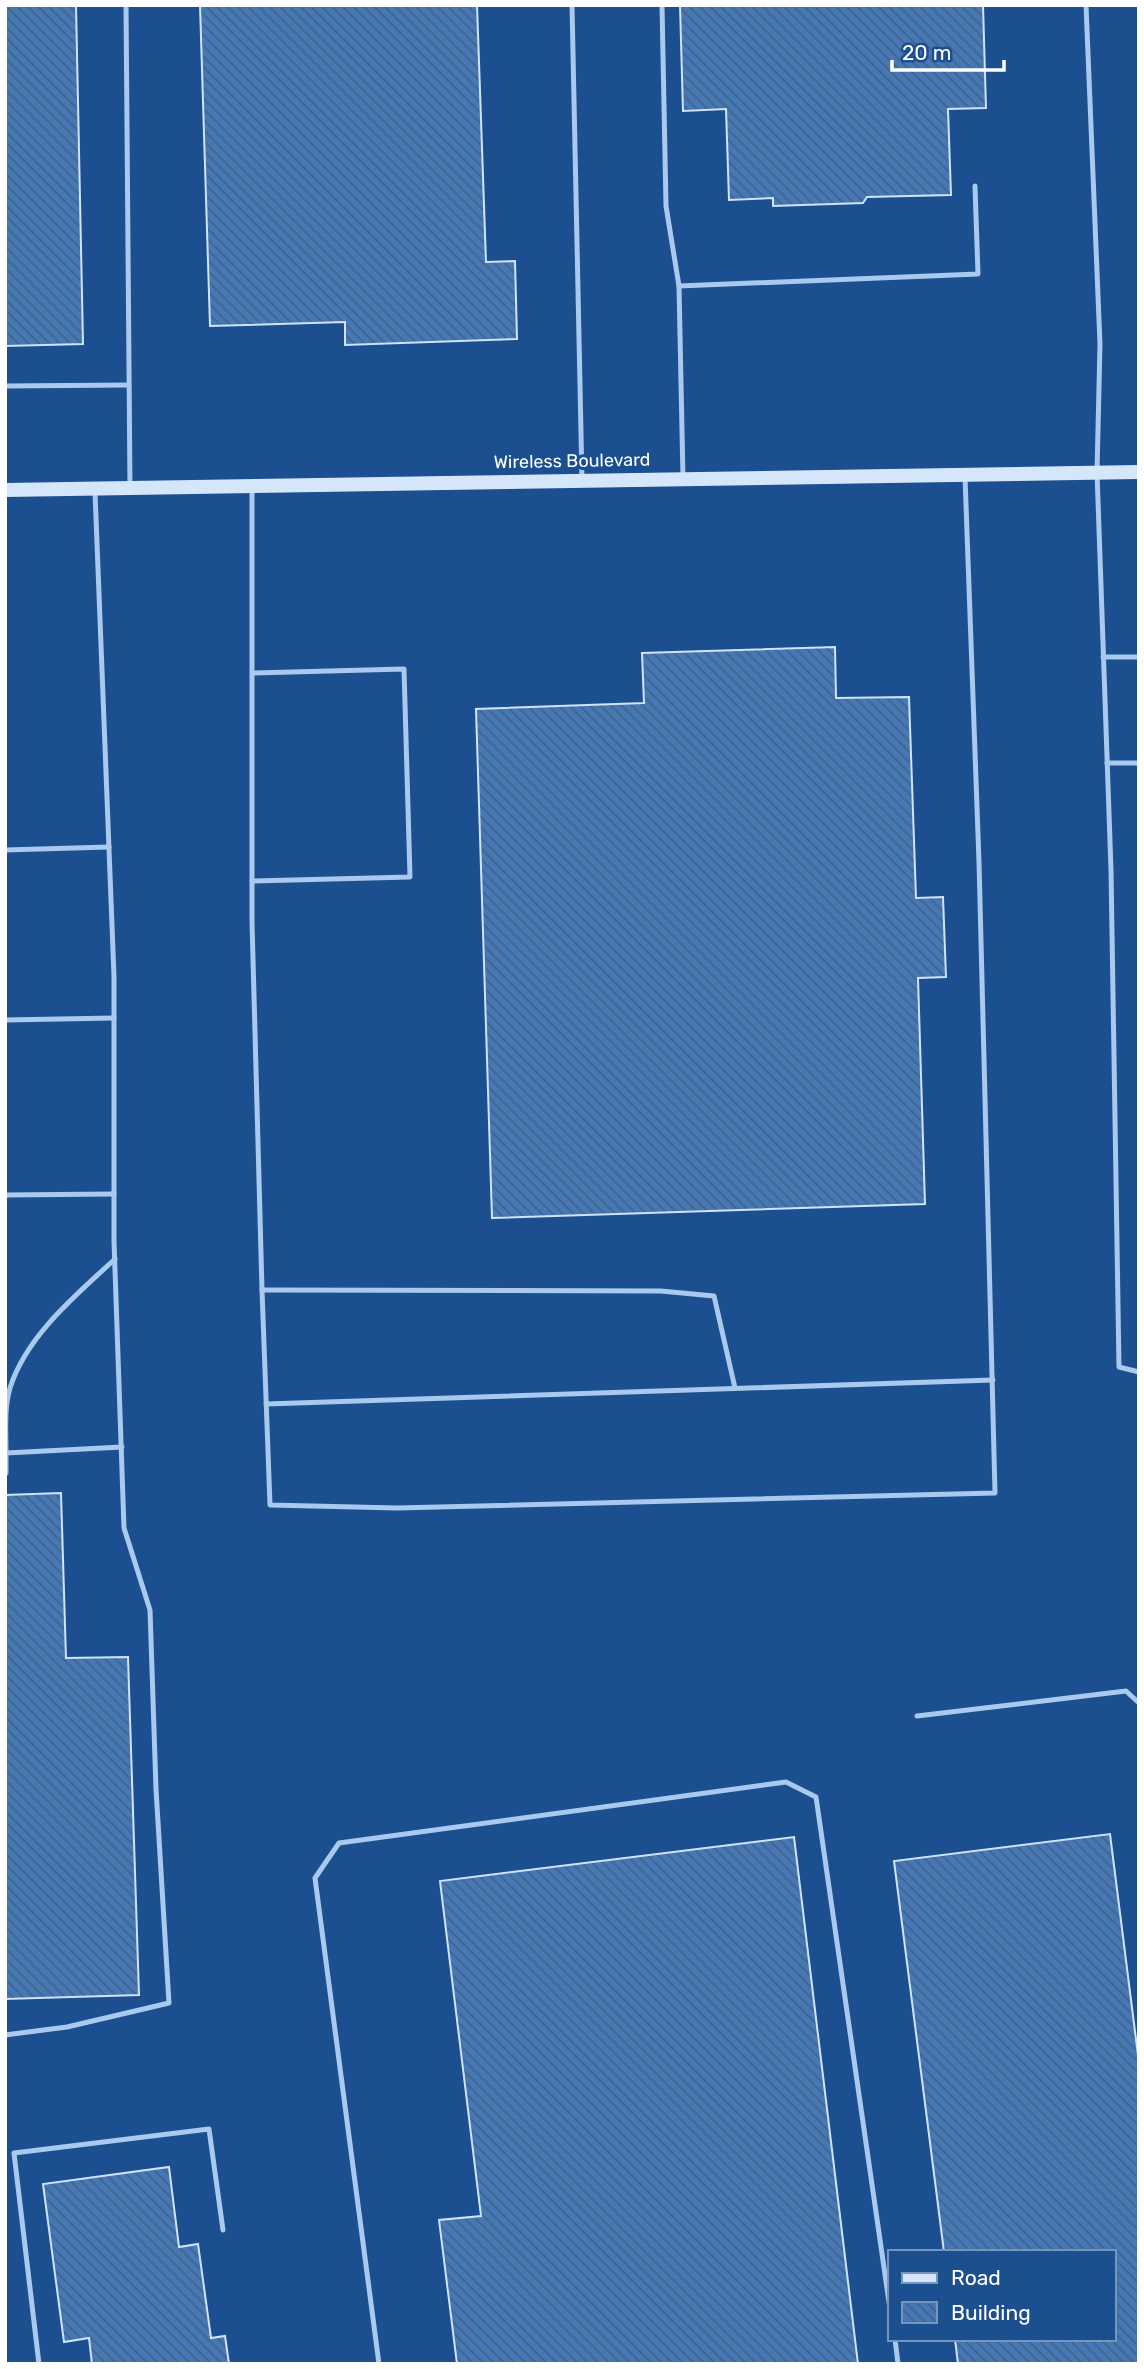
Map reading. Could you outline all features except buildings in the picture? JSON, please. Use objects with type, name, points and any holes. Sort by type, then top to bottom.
[{"type":"street","name":"Wireless Boulevard","points":[[5,490],[1139,472]]},
{"type":"lane","points":[[126,5],[130,488]]},
{"type":"lane","points":[[572,5],[582,480]]},
{"type":"lane","points":[[662,5],[666,206],[678,286],[683,479]]},
{"type":"lane","points":[[1086,5],[1100,344],[1097,472],[1112,897],[1119,1367],[1139,1372]]},
{"type":"lane","points":[[678,286],[978,274],[975,186]]},
{"type":"lane","points":[[5,386],[129,385]]},
{"type":"lane","points":[[252,485],[253,881],[261,1290],[270,1505],[397,1508],[995,1493],[979,862],[965,474]]},
{"type":"lane","points":[[5,2035],[67,2027],[169,2003],[156,1789],[150,1610],[124,1528],[115,1259],[114,1018],[95,488]]},
{"type":"lane","points":[[1103,657],[1139,657]]},
{"type":"lane","points":[[253,673],[404,668],[410,877],[253,881]]},
{"type":"lane","points":[[1107,764],[1139,762]]},
{"type":"lane","points":[[5,849],[109,846]]},
{"type":"lane","points":[[5,1020],[114,1018]]},
{"type":"lane","points":[[5,1195],[114,1194]]},
{"type":"lane","points":[[6,1473],[6,1413],[10,1387],[22,1362],[51,1320],[115,1259]]},
{"type":"lane","points":[[261,1290],[661,1291],[714,1296],[735,1388]]},
{"type":"lane","points":[[266,1404],[993,1380]]},
{"type":"lane","points":[[6,1453],[122,1447]]},
{"type":"lane","points":[[917,1716],[1126,1691],[1139,1703]]},
{"type":"lane","points":[[379,2364],[315,1878],[339,1843],[786,1782],[816,1797],[888,2295]]},
{"type":"lane","points":[[38,2364],[14,2152],[209,2129],[223,2230]]},
{"type":"lane","points":[[895,2341],[898,2364]]}]
